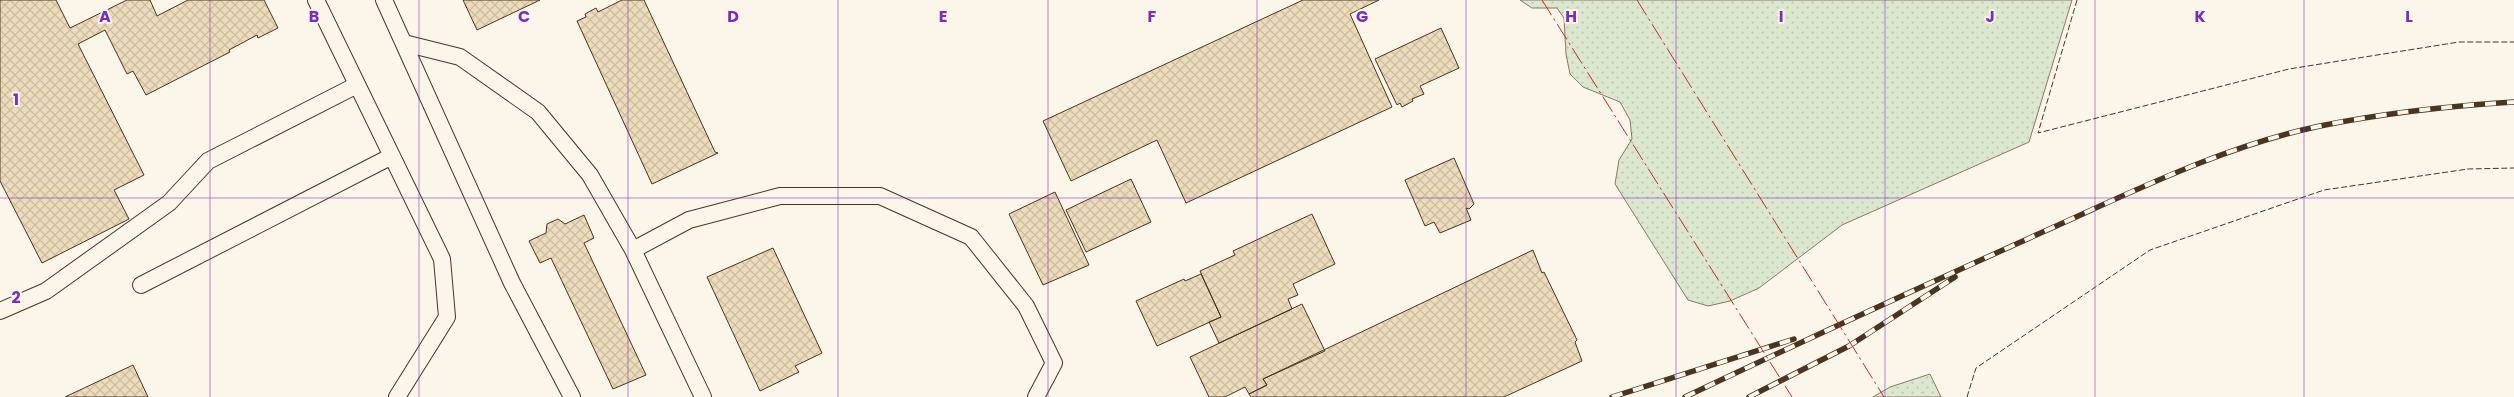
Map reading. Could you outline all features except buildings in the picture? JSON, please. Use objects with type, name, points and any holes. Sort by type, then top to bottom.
[{"type":"lane","points":[[316,0],[442,259],[447,317],[397,397]]},
{"type":"lane","points":[[384,0],[512,283],[572,397]]},
{"type":"lane","points":[[404,43],[460,57],[538,112],[590,175],[632,250],[703,397]]},
{"type":"lane","points":[[0,311],[46,291],[169,203],[208,161],[357,85]]},
{"type":"lane","points":[[141,285],[392,156]]},
{"type":"lane","points":[[632,250],[689,220],[780,196],[880,196],[971,237],[1026,306],[1054,364],[1036,397]]},
{"type":"green space","points":[[1520,0],[2072,0],[2029,142],[1842,225],[1759,288],[1730,301],[1708,306],[1688,300],[1615,184],[1619,160],[1632,139],[1630,120],[1620,102],[1583,87],[1570,74],[1566,54],[1564,18],[1557,8],[1532,8]]},
{"type":"green space","points":[[1930,374],[1941,397],[1873,397],[1890,387]]},
{"type":"railway","points":[[1685,397],[1865,313],[2214,157],[2284,135],[2344,121],[2417,111],[2514,102]]},
{"type":"railway","points":[[1749,397],[1849,346],[1955,277]]},
{"type":"railway","points":[[1612,397],[1794,339]]},
{"type":"fence","points":[[2077,0],[2038,133],[2289,69],[2459,42],[2514,42]]},
{"type":"fence","points":[[1967,397],[1976,368],[2150,250],[2324,190],[2468,169],[2514,168]]},
{"type":"power","points":[[1542,0],[1792,397]]},
{"type":"power","points":[[1637,0],[1884,397]]}]
